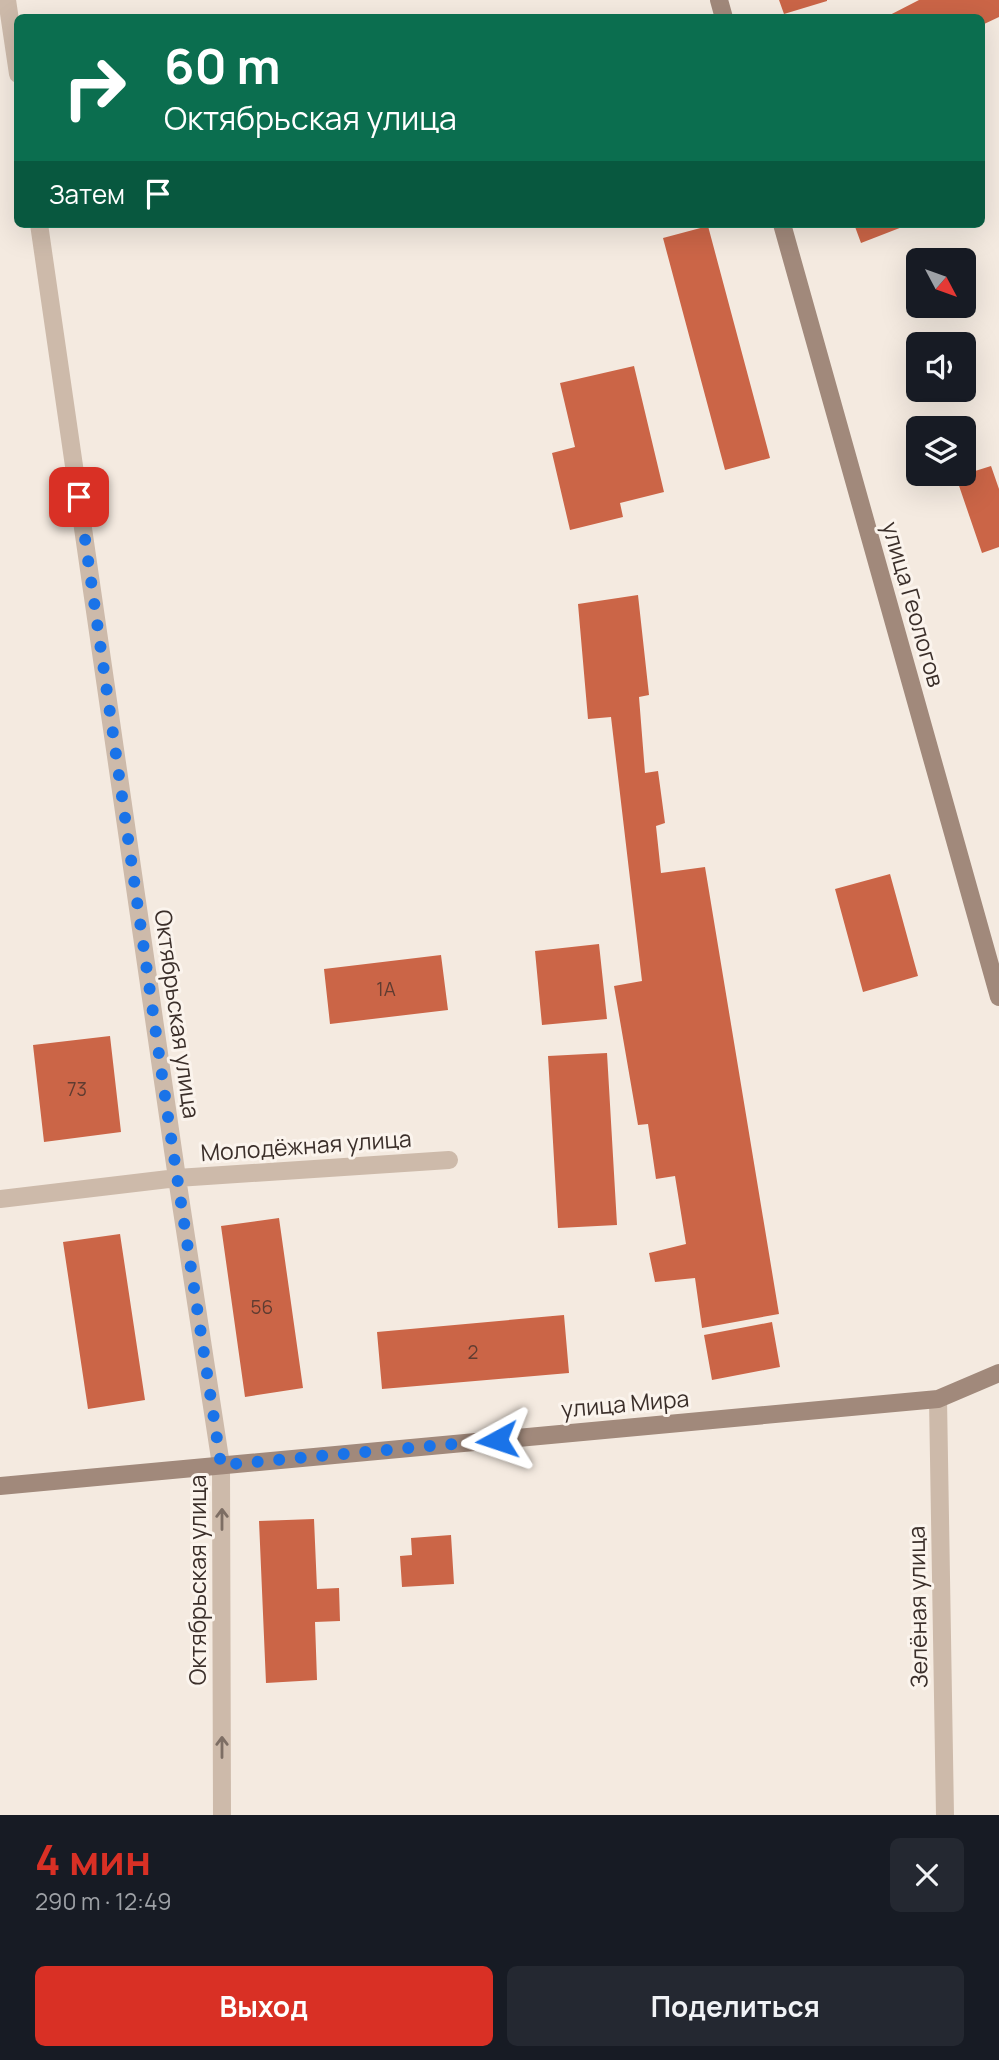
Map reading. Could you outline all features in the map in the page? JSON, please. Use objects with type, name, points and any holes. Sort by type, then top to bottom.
[{"type":"main road","name":"улица Геологов","points":[[783,228],[999,997]]},
{"type":"main road","name":"улица Мира","points":[[0,1486],[939,1399],[999,1373]]},
{"type":"street","points":[[7,0],[14,47]]},
{"type":"street","name":"Октябрьская улица","points":[[40,228],[221,1465],[222,1815]]},
{"type":"street","name":"Молодёжная улица","points":[[0,1199],[177,1178],[449,1160]]},
{"type":"street","name":"Зелёная улица","points":[[939,1399],[945,1815]]},
{"type":"building","points":[[779,0],[827,0],[827,1],[784,14]]},
{"type":"building","points":[[919,0],[999,0],[999,17],[985,24],[985,14],[892,14]]},
{"type":"building","points":[[709,228],[770,458],[725,470],[663,238]]},
{"type":"building","points":[[855,228],[900,228],[861,243]]},
{"type":"building","points":[[634,366],[664,492],[620,503],[623,517],[570,530],[552,453],[575,447],[560,383]]},
{"type":"building","points":[[991,466],[999,489],[999,547],[982,553],[959,486],[976,486],[976,471]]},
{"type":"building","points":[[638,595],[649,695],[639,697],[645,773],[658,771],[665,823],[656,826],[661,873],[705,867],[779,1314],[702,1328],[695,1278],[655,1282],[649,1253],[686,1244],[675,1176],[656,1179],[648,1124],[638,1125],[614,986],[642,981],[611,717],[588,719],[578,604]]},
{"type":"building","points":[[890,874],[918,976],[863,992],[835,889]]},
{"type":"building","points":[[599,944],[607,1019],[542,1025],[535,951]]},
{"type":"building","points":[[441,955],[448,1010],[330,1024],[324,969]]},
{"type":"building","points":[[110,1036],[121,1132],[44,1142],[33,1045]]},
{"type":"building","points":[[607,1053],[617,1225],[558,1228],[548,1056]]},
{"type":"building","points":[[279,1218],[303,1388],[245,1397],[221,1226]]},
{"type":"building","points":[[120,1234],[145,1400],[88,1409],[63,1242]]},
{"type":"building","points":[[564,1315],[569,1373],[382,1389],[377,1332]]},
{"type":"building","points":[[772,1322],[780,1367],[712,1380],[704,1335]]},
{"type":"building","points":[[314,1519],[317,1589],[339,1588],[340,1621],[315,1622],[317,1680],[266,1683],[259,1521]]},
{"type":"building","points":[[451,1535],[454,1584],[402,1587],[400,1556],[412,1555],[411,1538]]},
{"type":"route","points":[[79,497],[221,1465],[497,1440]]}]
